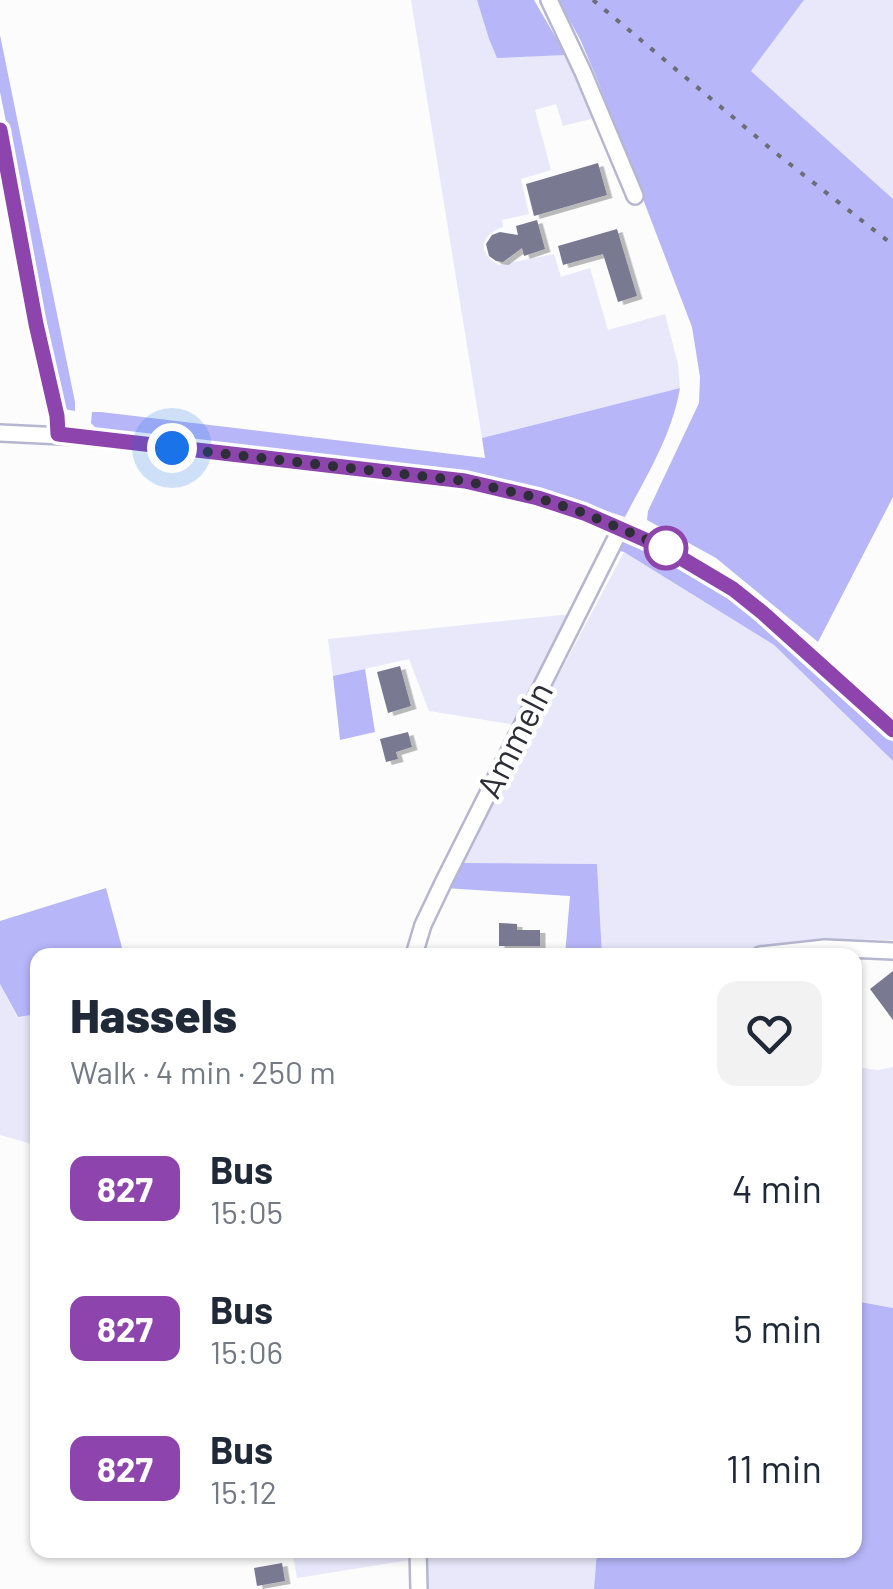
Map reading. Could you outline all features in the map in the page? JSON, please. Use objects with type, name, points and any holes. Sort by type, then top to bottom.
[{"type":"street","points":[[549,0],[635,196]]},
{"type":"street","points":[[0,131],[58,434]]},
{"type":"street","points":[[0,434],[58,434],[465,481],[538,498],[664,548],[733,589],[893,730]]},
{"type":"street","name":"Ammeln","points":[[416,948],[444,881],[621,528]]},
{"type":"street","points":[[862,950],[893,951]]},
{"type":"street","points":[[418,1558],[419,1589]]},
{"type":"shaded area","points":[[411,0],[477,0],[497,57],[566,55],[595,118],[563,126],[556,104],[535,110],[551,170],[521,179],[529,214],[502,220],[503,227],[489,235],[484,250],[499,265],[554,254],[561,277],[590,268],[608,330],[665,314],[680,388],[482,438]]},
{"type":"shaded area","points":[[477,0],[534,0],[566,55],[497,58]]},
{"type":"shaded area","points":[[558,0],[804,0],[751,71],[893,199],[893,497],[818,642],[716,558],[647,520],[699,403],[700,377],[692,327],[597,79]]},
{"type":"shaded area","points":[[804,0],[893,0],[893,199],[751,71]]},
{"type":"shaded area","points":[[0,35],[75,411],[64,409],[0,92]]},
{"type":"shaded area","points":[[680,388],[665,438],[625,517],[478,474],[97,429],[91,423],[92,412],[101,412],[485,458],[482,438]]},
{"type":"shaded area","points":[[624,537],[674,558],[761,619],[893,739],[893,761],[774,645],[616,550]]},
{"type":"shaded area","points":[[624,552],[774,645],[893,761],[893,940],[821,939],[760,948],[602,948],[597,864],[459,863]]},
{"type":"shaded area","points":[[570,614],[517,725],[429,711],[409,659],[333,676],[328,639]]},
{"type":"shaded area","points":[[365,669],[375,732],[340,740],[333,676]]},
{"type":"shaded area","points":[[459,863],[597,864],[602,948],[566,948],[570,896],[445,888]]},
{"type":"shaded area","points":[[106,888],[122,948],[30,948],[30,1015],[18,1017],[0,984],[0,921]]},
{"type":"shaded area","points":[[0,984],[17,1017],[30,1015],[30,1144],[0,1135]]},
{"type":"shaded area","points":[[893,1067],[893,1308],[862,1302],[862,1068]]},
{"type":"shaded area","points":[[862,1302],[893,1308],[893,1589],[594,1589],[596,1558],[862,1558]]},
{"type":"shaded area","points":[[293,1558],[410,1558],[410,1560],[297,1578]]},
{"type":"shaded area","points":[[424,1558],[596,1558],[594,1589],[425,1589]]},
{"type":"building","points":[[598,163],[607,195],[534,216],[526,184]]},
{"type":"building","points":[[537,220],[545,249],[524,256],[522,248],[503,262],[489,256],[486,244],[492,235],[518,235],[516,226]]},
{"type":"building","points":[[617,229],[637,296],[618,302],[603,254],[563,265],[558,246]]},
{"type":"building","points":[[400,666],[411,706],[388,713],[377,672]]},
{"type":"building","points":[[408,732],[412,747],[396,752],[398,759],[386,762],[380,739]]},
{"type":"building","points":[[499,923],[517,924],[517,930],[540,930],[540,946],[499,946]]},
{"type":"building","points":[[893,971],[893,1020],[870,989]]},
{"type":"building","points":[[282,1563],[285,1581],[257,1586],[254,1568]]},
{"type":"railway","points":[[593,0],[893,245]]},
{"type":"bus line","name":"827","points":[[0,130],[58,434],[465,481],[584,513],[664,548],[733,589],[893,730]]},
{"type":"route","points":[[172,448],[465,481],[584,513],[666,548]]}]
